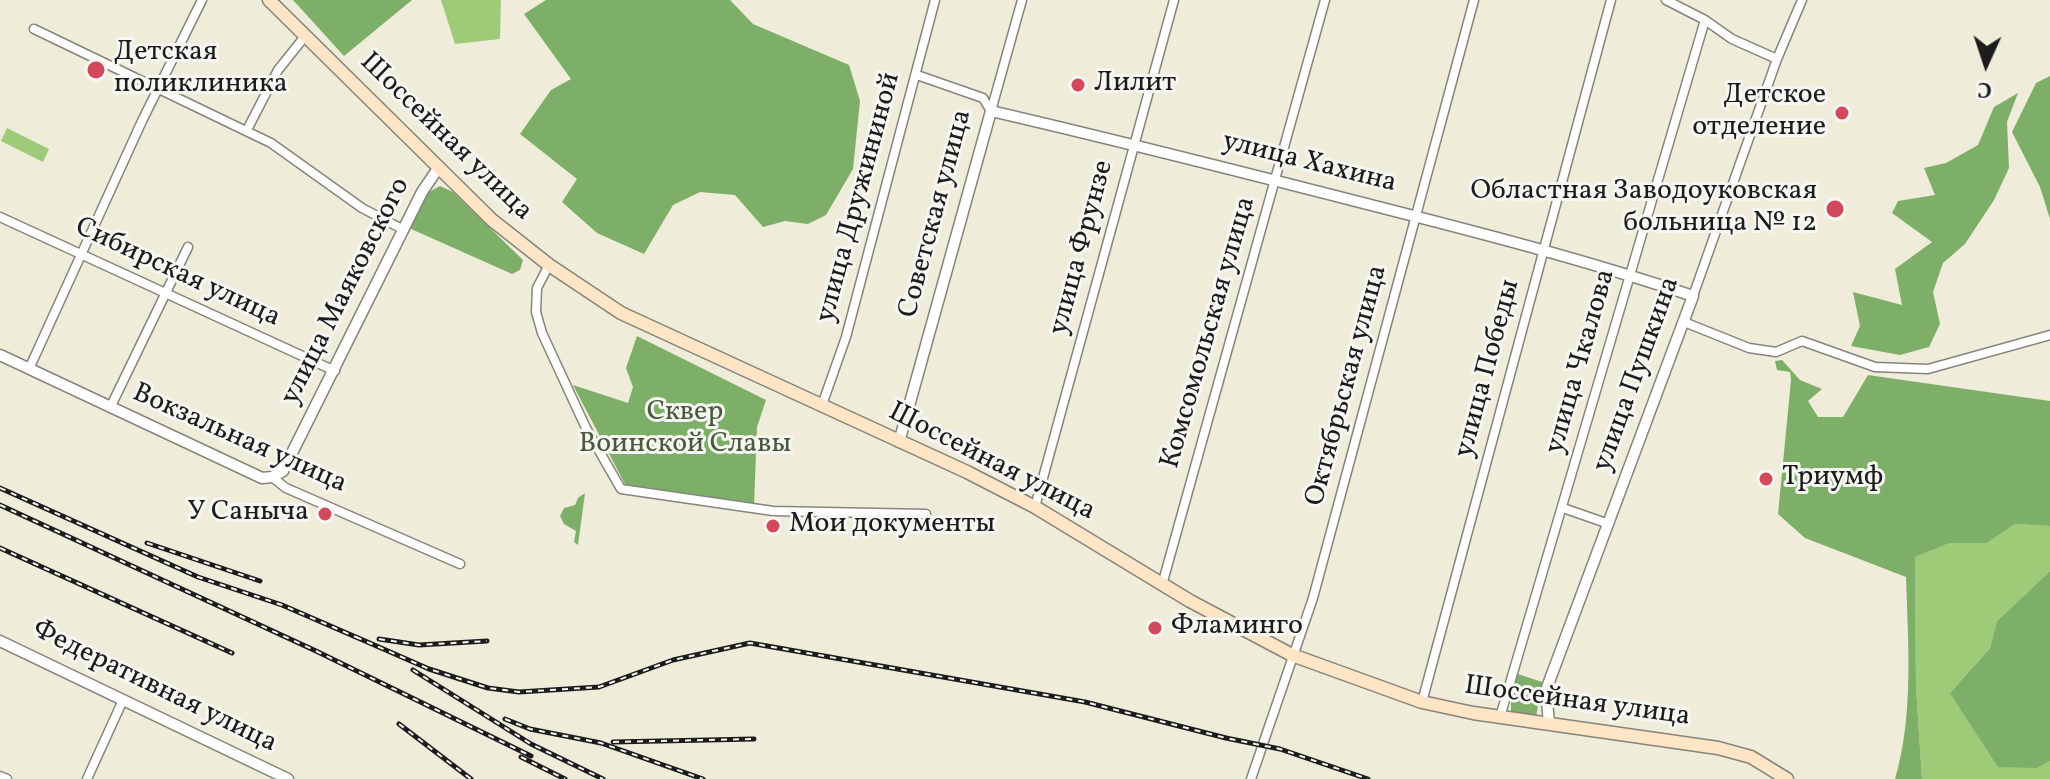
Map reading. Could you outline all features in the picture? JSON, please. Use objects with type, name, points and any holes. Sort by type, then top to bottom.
[{"type":"main road","name":"Шоссейная улица","points":[[269,0],[492,220],[549,265],[621,313],[967,472],[1035,507],[1229,623],[1292,655],[1422,702],[1500,717],[1718,748],[1751,757],[1787,779]]},
{"type":"street","points":[[29,369],[80,254],[202,0]]},
{"type":"street","name":"улица Дружининой","points":[[822,405],[846,337],[935,0]]},
{"type":"street","name":"Советская улица","points":[[899,442],[1022,0]]},
{"type":"street","name":"улица Фрунзе","points":[[1035,507],[1174,0]]},
{"type":"street","name":"Комсомольская улица","points":[[1162,585],[1325,0]]},
{"type":"street","name":"Октябрьская улица","points":[[1251,779],[1313,598],[1474,0]]},
{"type":"street","name":"улица Победы","points":[[1422,702],[1611,0]]},
{"type":"street","points":[[1666,0],[1705,20],[1732,39],[1777,59]]},
{"type":"street","name":"улица Пушкина","points":[[1549,723],[1546,690],[1684,322],[1777,59],[1802,0]]},
{"type":"street","name":"улица Чкалова","points":[[1500,717],[1705,20]]},
{"type":"street","points":[[34,29],[271,143],[362,208],[404,230]]},
{"type":"street","points":[[247,130],[278,70],[306,35]]},
{"type":"street","name":"улица Хахина","points":[[917,75],[983,98],[991,111],[1135,144],[1416,217],[1630,275],[1693,296]]},
{"type":"street","name":"улица Маяковского","points":[[272,477],[283,471],[422,192],[439,167]]},
{"type":"street","name":"Сибирская улица","points":[[0,217],[335,371]]},
{"type":"street","points":[[110,408],[188,247]]},
{"type":"street","points":[[549,265],[537,288],[536,312],[542,333],[586,428],[621,489],[773,511],[926,514]]},
{"type":"street","points":[[1684,322],[1749,348],[1776,352],[1802,341],[1875,367],[1928,369],[2050,335]]},
{"type":"street","name":"Вокзальная улица","points":[[0,355],[261,478],[272,477],[291,490],[460,564]]},
{"type":"street","points":[[1563,508],[1609,524]]},
{"type":"street","name":"Федеративная улица","points":[[0,641],[288,779]]},
{"type":"street","points":[[87,779],[123,700]]},
{"type":"street","points":[[0,776],[7,779]]},
{"type":"green space","points":[[293,0],[412,0],[344,56]]},
{"type":"green space","points":[[441,0],[501,0],[500,39],[455,44]]},
{"type":"green space","points":[[546,0],[730,0],[753,24],[849,65],[860,101],[853,169],[826,215],[808,224],[785,221],[763,227],[735,195],[700,192],[673,205],[644,254],[597,233],[562,202],[577,179],[520,134],[551,90],[571,79],[524,14]]},
{"type":"green space","points":[[2050,76],[2050,219],[2040,187],[2012,132],[2036,83]]},
{"type":"green space","points":[[2018,93],[2007,122],[2009,168],[1994,200],[1965,244],[1943,263],[1933,292],[1940,324],[1929,347],[1900,355],[1851,346],[1860,326],[1853,292],[1902,305],[1895,269],[1932,242],[1892,213],[1898,201],[1935,195],[1924,168],[1946,163],[1978,145],[1994,107]]},
{"type":"green space","points":[[7,128],[49,149],[43,162],[1,141]]},
{"type":"green space","points":[[440,186],[453,192],[523,260],[520,270],[512,274],[409,228],[429,192]]},
{"type":"green space","name":"Сквер Воинской Славы","points":[[637,336],[766,400],[757,427],[754,506],[626,486],[573,385],[628,403],[633,387],[626,368]]},
{"type":"green space","points":[[1782,360],[1800,380],[1822,389],[1808,401],[1818,417],[1843,417],[1868,375],[2050,401],[2050,526],[2015,524],[1987,543],[1950,543],[1915,557],[1916,688],[1922,779],[1895,779],[1907,704],[1906,577],[1805,538],[1778,514],[1791,380],[1790,372],[1777,370],[1775,361]]},
{"type":"green space","points":[[585,493],[578,545],[574,542],[576,531],[564,524],[560,516],[564,508],[575,505]]},
{"type":"green space","points":[[2015,524],[2050,526],[2050,571],[1997,621],[1990,648],[1950,693],[2037,768],[2050,761],[2050,779],[1922,779],[1916,688],[1915,557],[1950,543],[1987,543]]},
{"type":"green space","points":[[2050,571],[2050,761],[2037,768],[1998,767],[1950,693],[1990,648],[1997,621]]},
{"type":"green space","points":[[1518,674],[1542,682],[1536,717],[1511,713],[1511,693]]},
{"type":"railway","points":[[0,488],[198,577],[282,605],[365,641]]},
{"type":"railway","points":[[0,505],[316,651],[531,756]]},
{"type":"railway","points":[[147,543],[260,581]]},
{"type":"railway","points":[[0,548],[232,653]]},
{"type":"railway","points":[[356,637],[429,669],[488,688],[519,692],[599,687],[673,660],[750,643],[1085,702],[1280,749],[1368,779]]},
{"type":"railway","points":[[379,639],[419,645],[487,641]]},
{"type":"railway","points":[[413,670],[531,744],[603,779]]},
{"type":"railway","points":[[505,719],[530,729],[601,743],[703,779]]},
{"type":"railway","points":[[399,724],[471,779]]},
{"type":"railway","points":[[613,742],[754,739]]},
{"type":"railway","points":[[521,757],[565,779]]},
{"type":"place","name":"Детская поликлиника","points":[[96,70]]},
{"type":"place","name":"Лилит","points":[[1078,85]]},
{"type":"place","name":"Детское отделение","points":[[1842,113]]},
{"type":"place","name":"Областная Заводоуковская больница № 12","points":[[1835,209]]},
{"type":"place","name":"Триумф","points":[[1766,479]]},
{"type":"place","name":"У Саныча","points":[[325,514]]},
{"type":"place","name":"Мои документы","points":[[773,526]]},
{"type":"place","name":"Фламинго","points":[[1155,628]]}]
